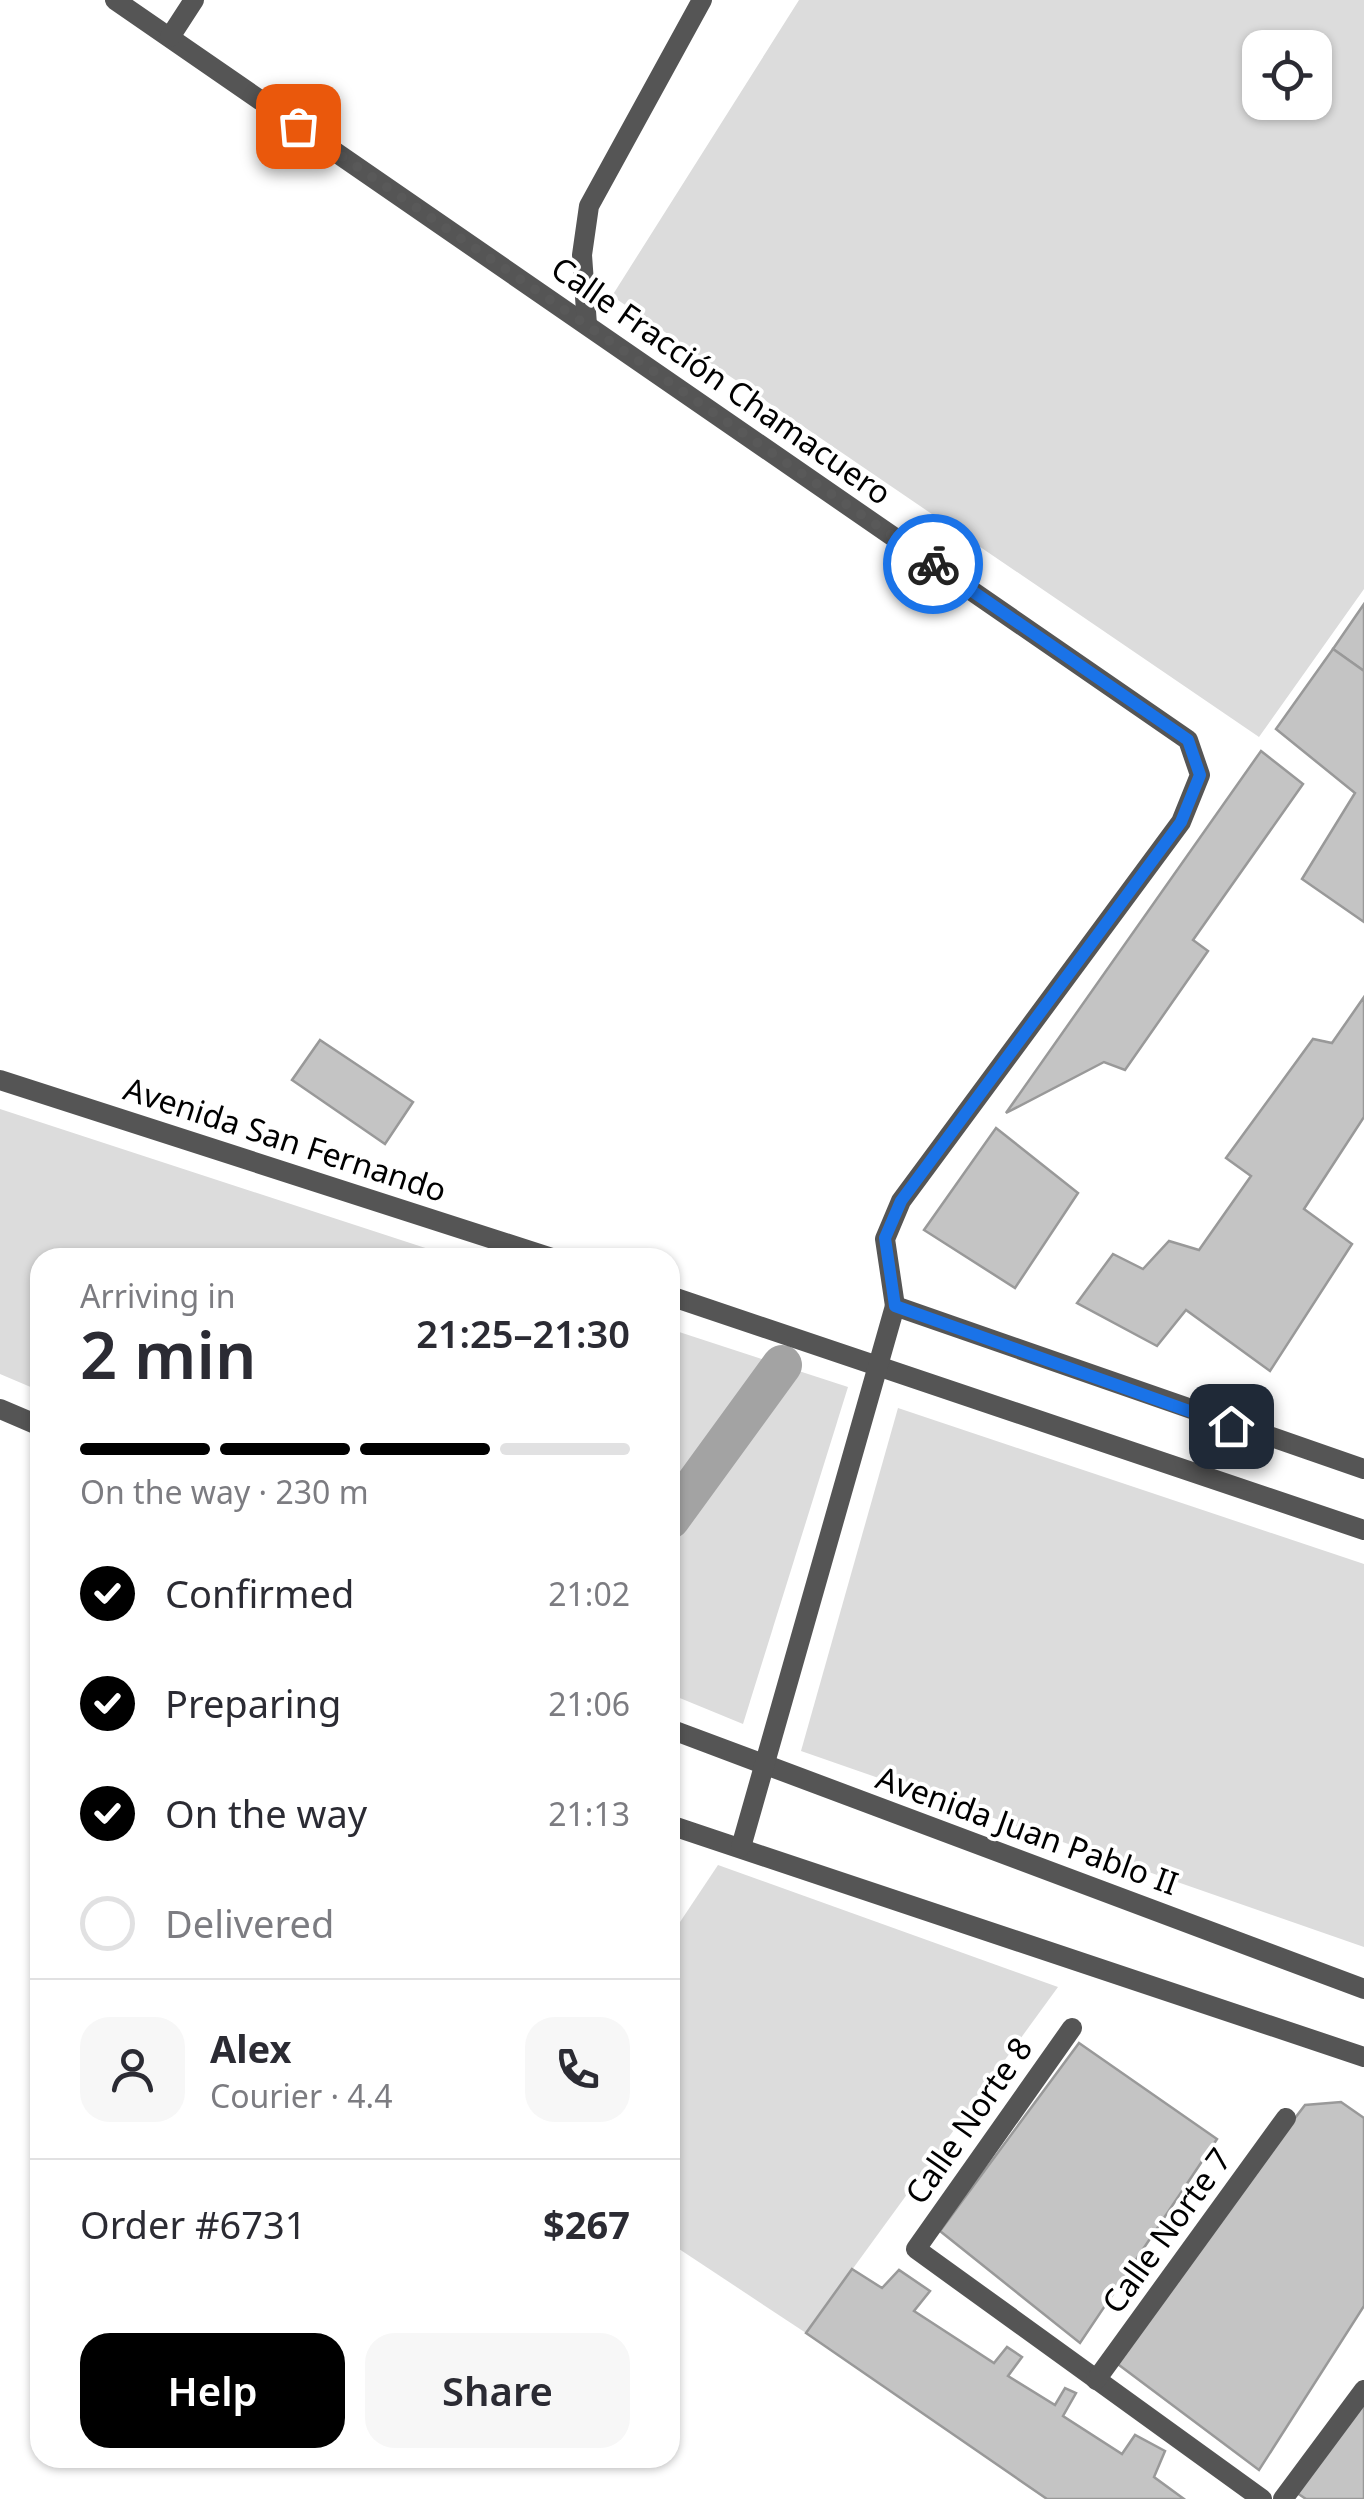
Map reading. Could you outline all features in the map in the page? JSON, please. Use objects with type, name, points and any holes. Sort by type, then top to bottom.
[{"type":"street","name":"Calle Fracción Chamacuero","points":[[115,0],[1188,740],[1200,775],[1181,822],[901,1201],[885,1238],[895,1306]]},
{"type":"street","points":[[170,37],[194,0]]},
{"type":"street","points":[[586,325],[582,255],[589,206],[702,0]]},
{"type":"street","name":"Avenida San Fernando","points":[[0,1080],[521,1248]]},
{"type":"street","points":[[680,1299],[1364,1530]]},
{"type":"street","points":[[741,1847],[895,1306],[1364,1469]]},
{"type":"street","points":[[0,1409],[30,1422]]},
{"type":"street","name":"Avenida Juan Pablo II","points":[[680,1732],[1364,1989]]},
{"type":"street","points":[[680,1828],[1364,2057]]},
{"type":"street","name":"Calle Norte 8","points":[[1072,2028],[916,2249],[1096,2380]]},
{"type":"street","name":"Calle Norte 7","points":[[1096,2380],[1286,2118]]},
{"type":"street","points":[[1096,2380],[1262,2499]]},
{"type":"street","points":[[1283,2499],[1364,2390]]},
{"type":"shaded area","points":[[799,0],[1364,0],[1364,589],[1259,737],[612,296]]},
{"type":"shaded area","points":[[0,1109],[425,1248],[30,1248],[30,1387],[0,1374]]},
{"type":"shaded area","points":[[680,1332],[848,1387],[743,1724],[680,1698]]},
{"type":"shaded area","points":[[898,1408],[1364,1564],[1364,1947],[801,1751]]},
{"type":"shaded area","points":[[718,1865],[1058,1987],[806,2333],[680,2250],[680,1922]]},
{"type":"building","points":[[1364,604],[1364,671],[1333,649]]},
{"type":"building","points":[[1333,649],[1364,671],[1364,922],[1302,879],[1355,793],[1276,729]]},
{"type":"building","points":[[1261,751],[1303,784],[1193,940],[1208,951],[1125,1070],[1104,1062],[1006,1113]]},
{"type":"building","points":[[1364,997],[1364,1117],[1304,1209],[1352,1244],[1270,1371],[1186,1310],[1157,1346],[1077,1303],[1113,1254],[1143,1269],[1169,1241],[1199,1250],[1251,1176],[1226,1158],[1313,1039],[1332,1043]]},
{"type":"building","points":[[320,1040],[413,1102],[385,1144],[292,1080]]},
{"type":"building","points":[[996,1128],[1078,1193],[1015,1288],[924,1230]]},
{"type":"building","points":[[1079,2043],[1217,2139],[1080,2343],[940,2231]]},
{"type":"building","points":[[1341,2102],[1364,2118],[1364,2306],[1259,2470],[1111,2359],[1305,2105]]},
{"type":"building","points":[[852,2269],[882,2288],[899,2270],[930,2291],[914,2311],[994,2363],[1007,2347],[1022,2357],[1008,2376],[1055,2405],[1065,2388],[1076,2393],[1063,2416],[1122,2454],[1135,2435],[1165,2451],[1154,2477],[1184,2499],[1047,2499],[806,2333]]},
{"type":"building","points":[[1364,2396],[1364,2499],[1306,2499],[1291,2489]]},
{"type":"waterway","points":[[680,1505],[782,1365]]},
{"type":"way so far","points":[[298,126],[933,564]]},
{"type":"route","points":[[933,564],[1188,740],[1200,775],[1181,822],[901,1201],[885,1238],[895,1306],[1231,1426]]}]
